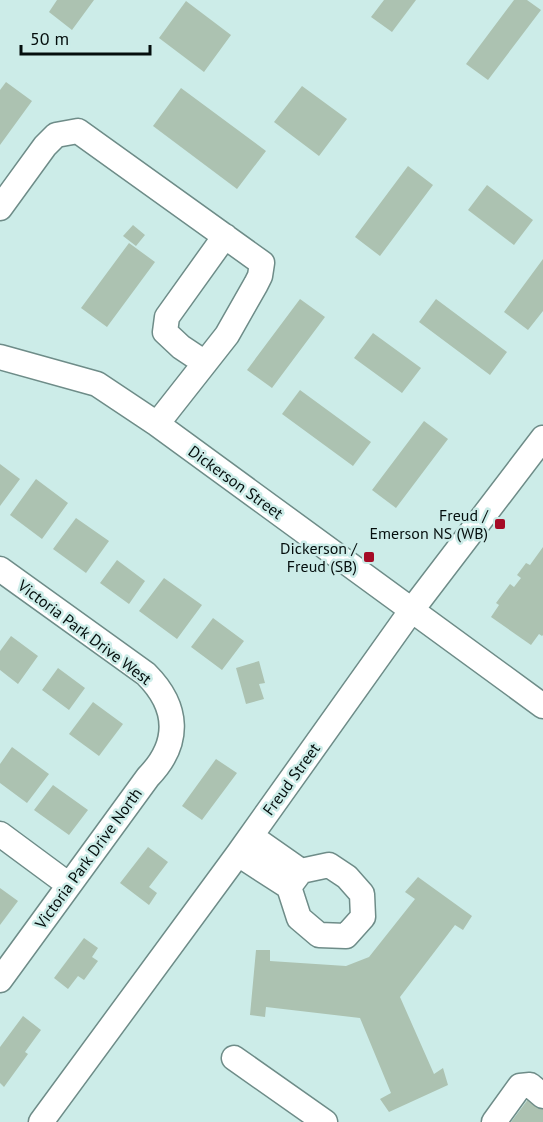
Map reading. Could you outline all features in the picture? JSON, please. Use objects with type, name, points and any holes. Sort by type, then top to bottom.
[{"type":"street","points":[[0,208],[56,135],[78,131],[262,262],[256,284],[227,335],[157,424]]},
{"type":"street","points":[[205,363],[181,348],[165,332],[167,317],[225,236]]},
{"type":"street","name":"Dickerson Street","points":[[0,357],[97,384],[157,424],[543,706]]},
{"type":"street","name":"Freud Street","points":[[41,1122],[245,845],[411,611],[543,438]]},
{"type":"street","name":"Victoria Park Drive West","points":[[0,569],[146,674],[159,687],[169,706],[171,735]]},
{"type":"street","name":"Victoria Park Drive North","points":[[0,980],[148,777],[159,766],[171,735]]},
{"type":"street","points":[[0,834],[69,885]]},
{"type":"street","points":[[245,845],[295,879]]},
{"type":"street","points":[[234,1058],[325,1122]]},
{"type":"street","points":[[494,1122],[520,1086],[530,1085],[543,1096]]},
{"type":"building","points":[[57,0],[94,0],[72,30],[49,12]]},
{"type":"building","points":[[384,0],[416,0],[392,32],[371,17]]},
{"type":"building","points":[[514,0],[527,0],[541,10],[488,80],[466,64]]},
{"type":"building","points":[[186,1],[231,35],[204,72],[159,38]]},
{"type":"building","points":[[6,82],[32,101],[0,145],[0,90]]},
{"type":"building","points":[[302,86],[347,119],[319,156],[274,122]]},
{"type":"building","points":[[181,88],[266,151],[237,189],[153,126]]},
{"type":"building","points":[[408,166],[433,185],[380,256],[355,237]]},
{"type":"building","points":[[487,185],[533,220],[514,245],[468,210]]},
{"type":"building","points":[[133,225],[145,235],[136,246],[123,236]]},
{"type":"building","points":[[129,243],[155,262],[107,327],[81,308]]},
{"type":"building","points":[[543,259],[543,311],[528,330],[504,312]]},
{"type":"building","points":[[300,299],[325,317],[272,388],[247,370]]},
{"type":"building","points":[[436,299],[507,352],[490,375],[419,322]]},
{"type":"building","points":[[373,333],[421,368],[402,393],[354,358]]},
{"type":"building","points":[[300,390],[371,442],[353,466],[282,414]]},
{"type":"building","points":[[424,421],[448,439],[396,508],[372,490]]},
{"type":"building","points":[[0,464],[20,479],[0,506]]},
{"type":"building","points":[[36,479],[68,503],[42,539],[10,515]]},
{"type":"building","points":[[76,518],[109,541],[86,573],[53,549]]},
{"type":"building","points":[[543,547],[543,635],[539,634],[531,645],[491,617],[499,605],[496,603],[510,584],[514,587],[521,578],[517,575],[526,563],[530,565]]},
{"type":"building","points":[[117,560],[145,581],[129,604],[100,583]]},
{"type":"building","points":[[164,578],[202,605],[177,639],[139,611]]},
{"type":"building","points":[[213,618],[244,641],[222,670],[191,647]]},
{"type":"building","points":[[11,636],[38,656],[18,684],[0,670],[0,651]]},
{"type":"building","points":[[259,661],[265,683],[259,684],[264,699],[246,704],[236,668]]},
{"type":"building","points":[[58,668],[85,688],[69,710],[42,690]]},
{"type":"building","points":[[93,702],[123,724],[99,756],[69,734]]},
{"type":"building","points":[[12,747],[49,774],[27,803],[0,783],[0,764]]},
{"type":"building","points":[[216,759],[237,773],[202,820],[182,806]]},
{"type":"building","points":[[53,785],[88,810],[69,835],[34,810]]},
{"type":"building","points":[[148,847],[168,862],[149,887],[157,893],[149,905],[120,883]]},
{"type":"building","points":[[418,877],[472,916],[463,930],[455,925],[400,997],[434,1074],[443,1068],[448,1085],[389,1112],[380,1099],[391,1093],[360,1018],[266,1007],[265,1017],[250,1015],[256,950],[270,950],[270,961],[346,966],[369,957],[415,899],[405,892]]},
{"type":"building","points":[[0,888],[18,901],[0,925]]},
{"type":"building","points":[[84,938],[98,948],[92,957],[98,961],[84,980],[78,976],[68,989],[54,978]]},
{"type":"building","points":[[23,1016],[41,1030],[25,1052],[28,1054],[4,1087],[0,1083],[0,1047]]},
{"type":"building","points":[[529,1098],[543,1109],[543,1122],[511,1122]]},
{"type":"place","name":"Freud / Emerson NS (WB)","points":[[500,524]]},
{"type":"place","name":"Dickerson / Freud (SB)","points":[[369,557]]}]
